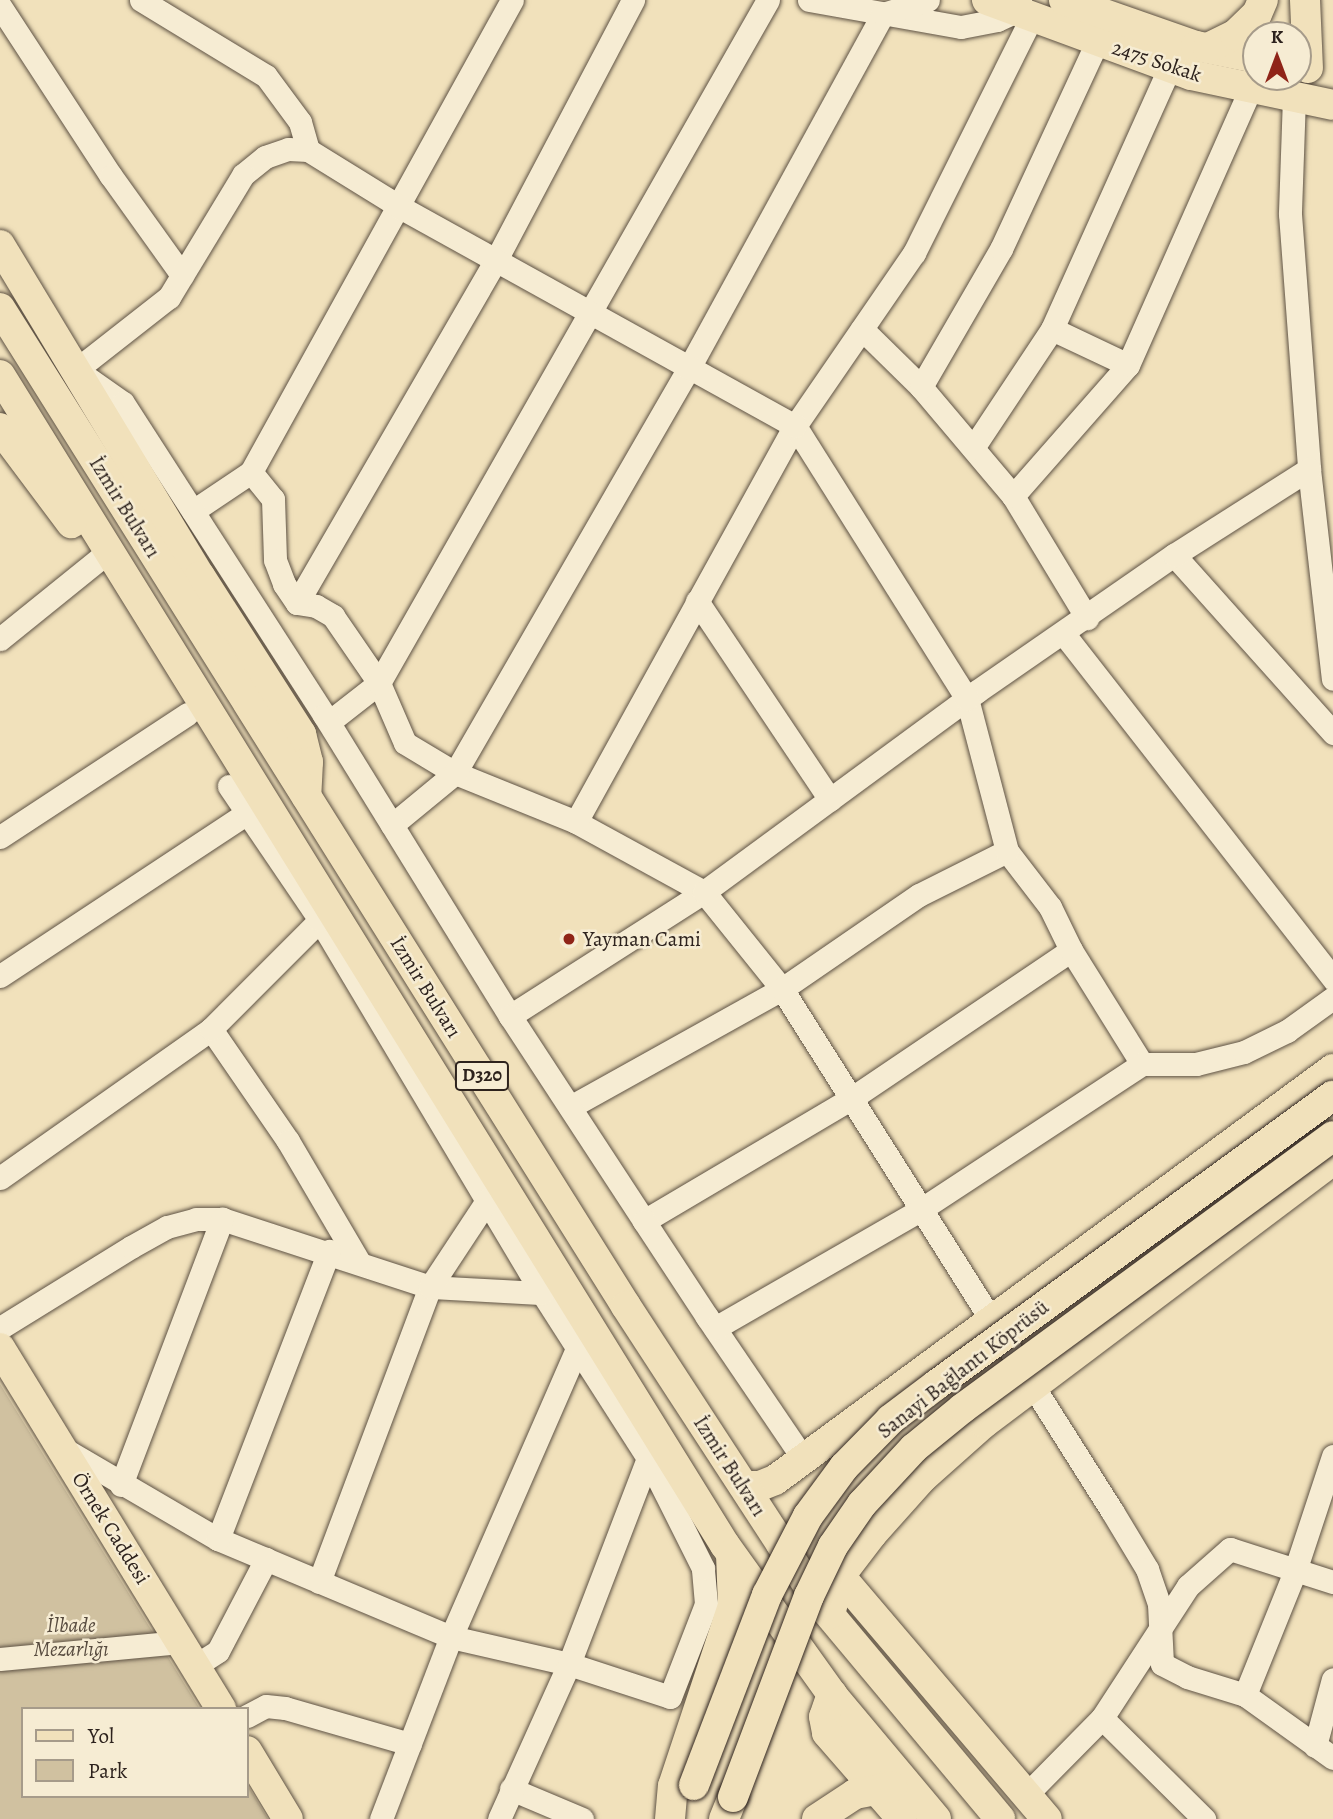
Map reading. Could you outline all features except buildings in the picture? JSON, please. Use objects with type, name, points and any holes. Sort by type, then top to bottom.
[{"type":"main road","name":"2475 Sokak","points":[[987,0],[1022,10],[1170,67],[1242,85]]},
{"type":"main road","name":"2475 Sokak","points":[[1064,0],[1208,48],[1242,55]]},
{"type":"main road","points":[[1208,48],[1235,35],[1257,14],[1263,0]]},
{"type":"main road","points":[[1305,0],[1313,68]]},
{"type":"main road","name":"2475 Sokak","points":[[1268,91],[1333,105]]},
{"type":"main road","points":[[0,245],[301,734],[308,762],[306,796]]},
{"type":"main road","name":"İzmir Bulvarı","points":[[0,307],[306,796],[744,1486],[830,1614],[1000,1819]]},
{"type":"main road","name":"İzmir Bulvarı","points":[[0,375],[259,811],[731,1554],[832,1694],[936,1819]]},
{"type":"main road","points":[[0,428],[99,559],[229,786],[259,811]]},
{"type":"main road","points":[[744,1486],[766,1484],[990,1319],[1325,1084]]},
{"type":"main road","name":"Sanayi Bağlantı Köprüsü","points":[[681,1819],[767,1595],[808,1516],[844,1467],[891,1419],[1325,1084]]},
{"type":"main road","name":"Sanayi Bağlantı Köprüsü","points":[[728,1808],[809,1596],[833,1546],[862,1504],[914,1448],[963,1408],[1333,1136]]},
{"type":"main road","points":[[830,1614],[840,1576],[922,1478],[1032,1386],[1328,1166]]},
{"type":"main road","name":"Örnek Caddesi","points":[[0,1348],[220,1707]]},
{"type":"main road","points":[[670,1819],[673,1786],[733,1606],[731,1554]]},
{"type":"main road","points":[[840,1576],[1047,1819]]},
{"type":"main road","points":[[832,1694],[824,1717],[827,1733],[902,1819]]},
{"type":"main road","points":[[248,1753],[288,1819]]},
{"type":"main road","points":[[817,1819],[836,1803],[905,1782]]},
{"type":"street","points":[[141,0],[266,76],[300,122],[308,150]]},
{"type":"street","points":[[193,512],[251,472],[512,0]]},
{"type":"street","points":[[297,603],[496,260],[633,0]]},
{"type":"street","points":[[329,722],[379,683],[768,0]]},
{"type":"street","points":[[392,825],[456,773],[689,368],[883,14],[928,0]]},
{"type":"street","points":[[827,1],[961,27],[986,23],[1022,10]]},
{"type":"street","points":[[0,6],[111,176],[182,275]]},
{"type":"street","points":[[576,822],[795,426],[914,253],[1022,10]]},
{"type":"street","points":[[921,387],[1001,249],[1097,41]]},
{"type":"street","points":[[972,448],[1052,329],[1170,67]]},
{"type":"street","points":[[1013,496],[1128,365],[1249,91]]},
{"type":"street","points":[[1293,97],[1290,214],[1309,469],[1333,679]]},
{"type":"street","points":[[803,1458],[510,1016],[329,722],[122,403],[76,370],[169,298],[243,175],[265,157],[288,149],[308,150],[397,205],[795,426],[967,699],[1007,851],[1050,907],[1071,950],[1142,1063]]},
{"type":"street","points":[[862,329],[921,387],[1013,496],[1087,618]]},
{"type":"street","points":[[1052,329],[1128,365]]},
{"type":"street","points":[[510,1016],[704,892],[967,699],[1174,555],[1309,469]]},
{"type":"street","points":[[251,472],[274,499],[275,560],[297,603],[333,616],[379,683],[405,743],[456,773],[576,822],[704,892],[782,989],[849,1100],[1147,1569],[1159,1604],[1162,1664],[1187,1677],[1245,1695],[1324,1752],[1333,1679]]},
{"type":"street","points":[[1174,555],[1333,733]]},
{"type":"street","points":[[0,639],[99,559]]},
{"type":"street","points":[[697,601],[830,800]]},
{"type":"street","points":[[1063,634],[1333,979]]},
{"type":"street","points":[[0,837],[187,713]]},
{"type":"street","points":[[0,976],[259,811],[320,920],[542,1293],[648,1458],[704,1568],[706,1604],[670,1697]]},
{"type":"street","points":[[570,1107],[782,989],[919,895],[1007,851]]},
{"type":"street","points":[[0,1178],[211,1029],[320,920]]},
{"type":"street","points":[[644,1221],[849,1100],[1071,950]]},
{"type":"street","points":[[715,1328],[920,1210],[1142,1063],[1196,1064],[1244,1052],[1287,1031],[1333,998]]},
{"type":"street","points":[[211,1029],[288,1141],[359,1262]]},
{"type":"street","points":[[1325,1084],[1333,1060]]},
{"type":"street","points":[[319,1581],[430,1287],[488,1199]]},
{"type":"street","points":[[0,1328],[167,1227],[196,1219],[222,1219],[329,1251],[430,1287],[542,1293]]},
{"type":"street","points":[[121,1485],[222,1219]]},
{"type":"street","points":[[218,1539],[329,1251]]},
{"type":"street","points":[[381,1819],[451,1637],[577,1349]]},
{"type":"street","points":[[61,1447],[121,1485],[218,1539],[451,1637],[569,1664],[700,1708]]},
{"type":"street","points":[[1245,1695],[1295,1571],[1333,1456]]},
{"type":"street","points":[[499,1819],[569,1664],[648,1458]]},
{"type":"street","points":[[1026,1795],[1102,1718],[1159,1637],[1188,1586],[1230,1549],[1333,1582]]},
{"type":"street","points":[[0,1659],[218,1651],[266,1559]]},
{"type":"street","points":[[248,1715],[266,1706],[285,1708],[410,1744]]},
{"type":"street","points":[[1102,1718],[1204,1819]]},
{"type":"street","points":[[511,1789],[582,1819]]},
{"type":"green space","name":"İlbade Mezarlığı","points":[[0,1384],[199,1707],[21,1707],[21,1798],[248,1798],[248,1786],[268,1819],[0,1819]]},
{"type":"place","name":"Yayman Cami","points":[[569,939]]}]
